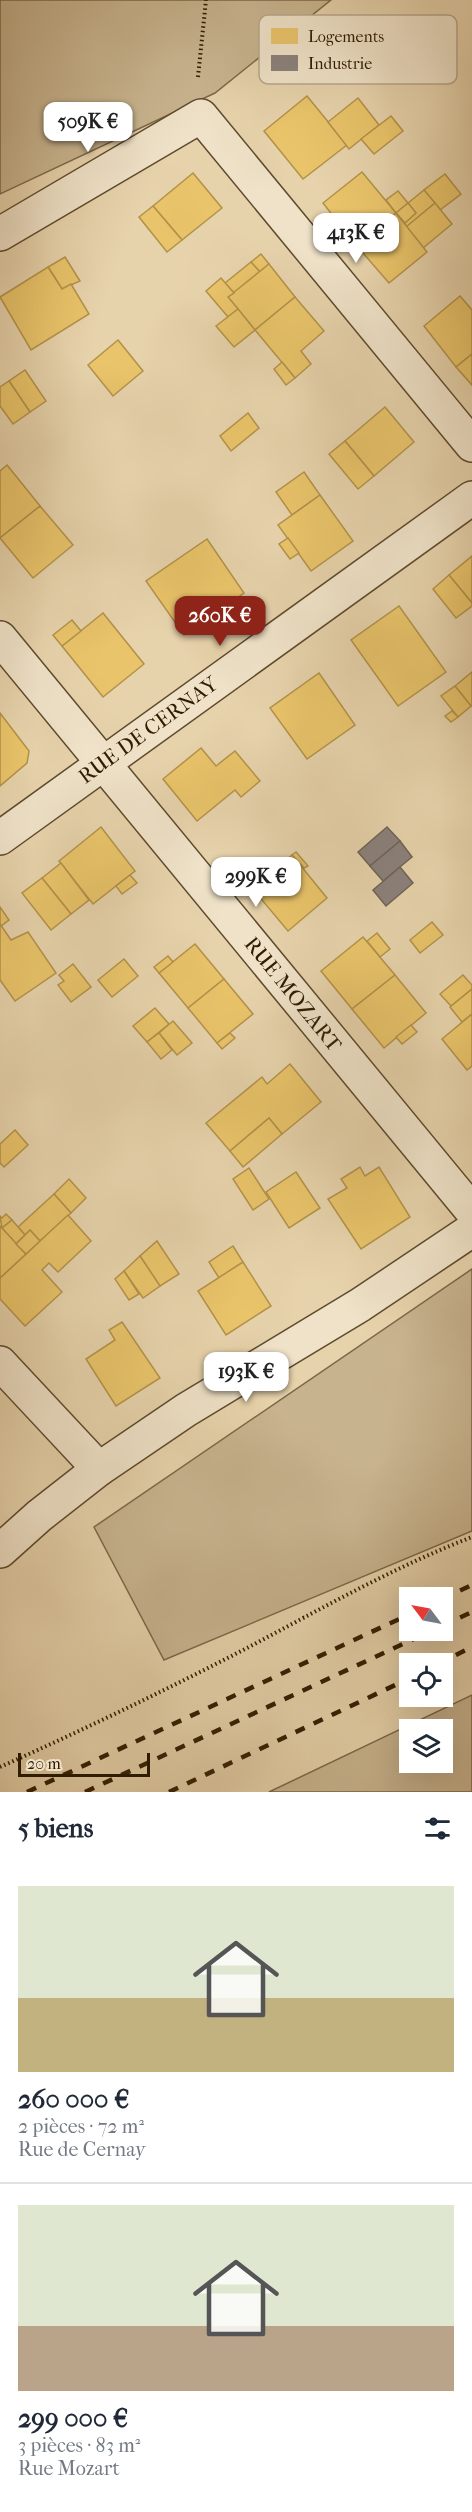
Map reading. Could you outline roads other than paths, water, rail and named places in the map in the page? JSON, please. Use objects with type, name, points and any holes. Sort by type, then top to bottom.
[{"type":"street","points":[[0,234],[201,116],[472,445]]},
{"type":"street","name":"RUE DE CERNAY","points":[[0,838],[472,498]]},
{"type":"street","name":"RUE MOZART","points":[[0,638],[472,1211]]},
{"type":"street","points":[[0,1551],[39,1516],[99,1469],[186,1410],[360,1305],[472,1230]]},
{"type":"street","points":[[0,1363],[99,1469]]},
{"type":"railway","points":[[453,1594],[472,1585]]},
{"type":"railway","points":[[453,1621],[472,1612]]},
{"type":"railway","points":[[27,1792],[399,1619]]},
{"type":"railway","points":[[85,1792],[409,1641]]},
{"type":"railway","points":[[453,1656],[472,1647]]},
{"type":"railway","points":[[169,1792],[399,1683]]}]
